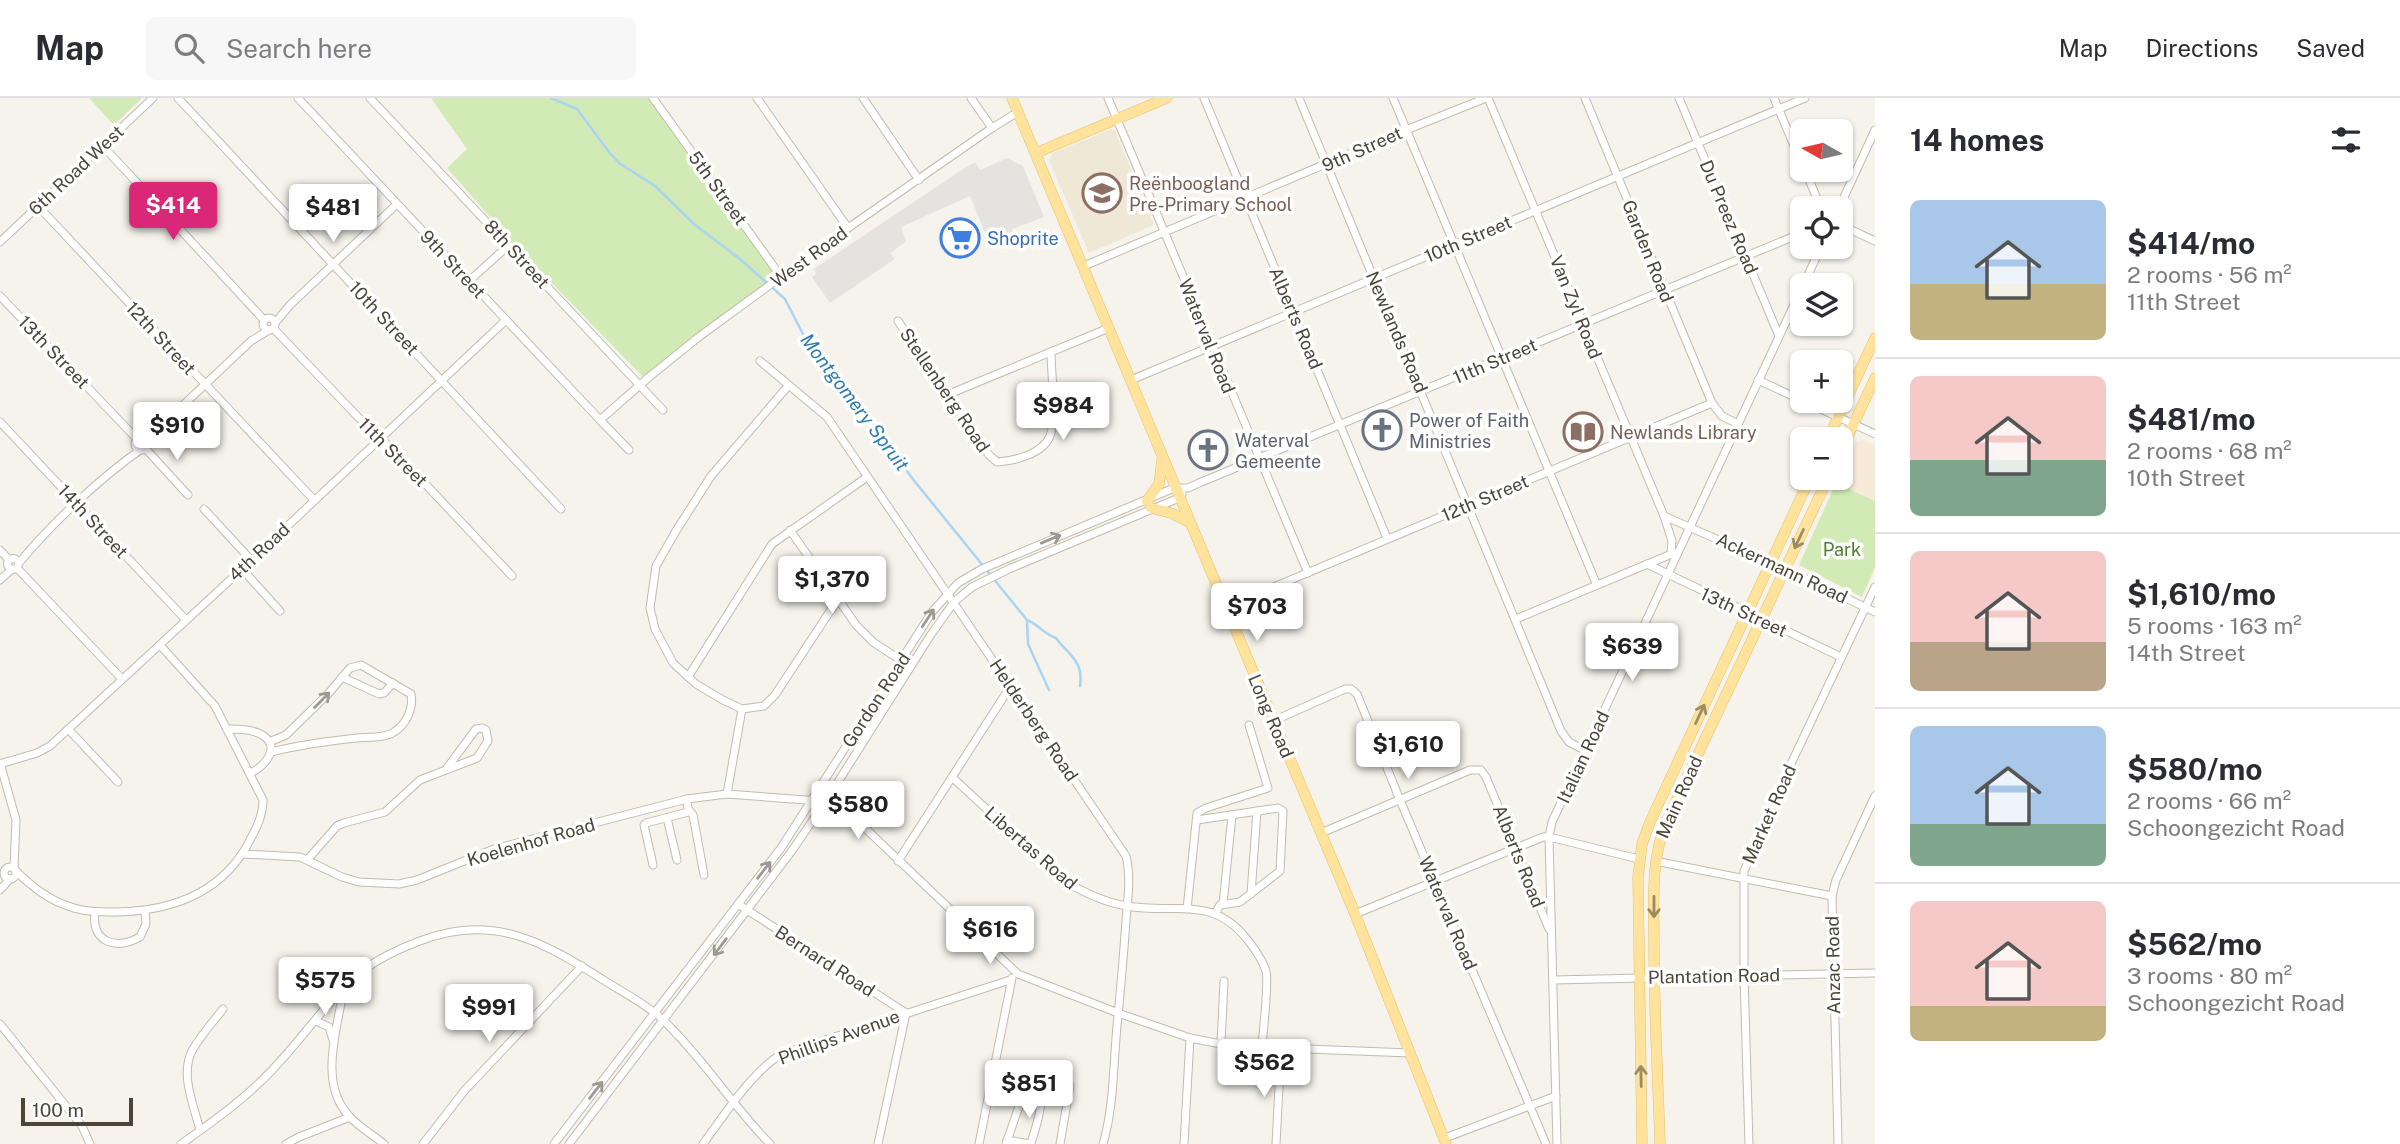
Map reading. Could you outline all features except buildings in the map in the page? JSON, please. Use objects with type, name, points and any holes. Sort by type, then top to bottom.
[{"type":"main road","name":"Long Road","points":[[1012,98],[1355,914],[1445,1141]]},
{"type":"main road","points":[[1036,153],[1167,98]]},
{"type":"main road","points":[[1833,427],[1875,338]]},
{"type":"main road","points":[[1853,427],[1875,378]]},
{"type":"main road","points":[[1162,456],[1159,484],[1149,504],[1189,522]]},
{"type":"main road","name":"Main Road","points":[[1642,1144],[1639,859],[1650,822],[1805,490]]},
{"type":"main road","name":"Main Road","points":[[1660,1144],[1654,976],[1655,861],[1667,820],[1822,490]]},
{"type":"street","name":"6th Road West","points":[[0,242],[153,98]]},
{"type":"street","name":"10th Street","points":[[178,98],[561,509]]},
{"type":"street","name":"9th Street","points":[[298,98],[629,450]]},
{"type":"street","name":"8th Street","points":[[370,98],[663,410]]},
{"type":"street","name":"5th Street","points":[[653,98],[779,280]]},
{"type":"street","points":[[757,98],[848,228]]},
{"type":"street","points":[[863,98],[919,180]]},
{"type":"street","points":[[971,98],[992,128]]},
{"type":"street","name":"Waterval Road","points":[[1108,98],[1308,573]]},
{"type":"street","name":"Alberts Road","points":[[1204,98],[1387,538]]},
{"type":"street","name":"Newlands Road","points":[[1299,98],[1561,731],[1569,742],[1586,751]]},
{"type":"street","points":[[1393,98],[1596,583]]},
{"type":"street","name":"9th Street","points":[[1084,266],[1487,98]]},
{"type":"street","name":"Van Zyl Road","points":[[1487,98],[1664,516],[1675,552]]},
{"type":"street","name":"Garden Road","points":[[1585,98],[1712,403]]},
{"type":"street","name":"Du Preez Road","points":[[1679,98],[1779,336]]},
{"type":"street","points":[[1774,98],[1790,135]]},
{"type":"street","name":"10th Street","points":[[1131,380],[1805,98]]},
{"type":"street","name":"West Road","points":[[600,420],[700,336],[848,228],[1018,112]]},
{"type":"street","points":[[1845,196],[1875,130]]},
{"type":"street","name":"11th Street","points":[[103,145],[269,324],[512,576]]},
{"type":"street","points":[[0,574],[397,204]]},
{"type":"street","name":"12th Street","points":[[38,206],[314,500]]},
{"type":"street","points":[[1853,231],[1875,241]]},
{"type":"street","name":"11th Street","points":[[1177,493],[1790,238]]},
{"type":"street","points":[[470,281],[509,246]]},
{"type":"street","name":"Italian Road","points":[[1557,1144],[1549,836],[1552,822],[1667,575],[1675,552],[1815,259]]},
{"type":"street","name":"13th Street","points":[[0,296],[188,495]]},
{"type":"street","name":"4th Road","points":[[0,763],[44,750],[68,729],[506,320]]},
{"type":"street","name":"Stellenberg Road","points":[[898,321],[992,460],[997,462],[1017,460],[1039,449],[1050,438],[1051,352]]},
{"type":"street","points":[[949,394],[1109,328]]},
{"type":"street","name":"Helderberg Road","points":[[760,361],[827,418],[1122,848],[1128,866],[1127,906],[1111,1108],[1103,1144]]},
{"type":"street","points":[[1758,380],[1875,435]]},
{"type":"street","points":[[788,386],[711,476],[661,554],[656,566],[650,608],[651,620],[673,663],[723,701],[741,709],[764,706],[775,695],[838,599]]},
{"type":"street","points":[[1712,403],[1722,416],[1738,424]]},
{"type":"street","name":"12th Street","points":[[1226,607],[1712,403]]},
{"type":"street","name":"14th Street","points":[[0,422],[186,620]]},
{"type":"street","points":[[688,677],[772,544],[867,477]]},
{"type":"street","name":"Gordon Road","points":[[554,1144],[781,848],[947,593],[985,567],[1177,493]]},
{"type":"street","name":"Gordon Road","points":[[569,1144],[747,911],[826,801],[954,602],[972,587],[1149,504]]},
{"type":"street","points":[[204,509],[251,560]]},
{"type":"street","points":[[1664,516],[1689,525]]},
{"type":"street","name":"Ackermann Road","points":[[1689,525],[1875,612]]},
{"type":"street","points":[[790,530],[865,635],[911,666]]},
{"type":"street","points":[[0,550],[122,679]]},
{"type":"street","points":[[1516,619],[1596,583],[1675,552]]},
{"type":"street","points":[[0,580],[13,564]]},
{"type":"street","name":"13th Street","points":[[1647,564],[1841,657]]},
{"type":"street","points":[[242,569],[280,611]]},
{"type":"street","name":"Market Road","points":[[1749,1144],[1743,879],[1748,860],[1875,587]]},
{"type":"street","points":[[9,874],[26,880],[52,899],[69,907],[95,912],[145,911],[170,905],[202,892],[218,881],[243,853],[263,808],[263,800],[215,706],[160,645]]},
{"type":"street","points":[[269,741],[286,735],[328,694],[350,667],[361,665],[411,694],[412,701],[405,721],[393,734],[293,746],[271,752]]},
{"type":"street","points":[[342,677],[379,694],[384,693],[393,683]]},
{"type":"street","points":[[898,861],[1010,687]]},
{"type":"street","name":"Waterval Road","points":[[1273,721],[1345,689],[1354,691],[1360,697],[1400,800],[1546,1144]]},
{"type":"street","points":[[727,793],[741,709]]},
{"type":"street","points":[[1187,909],[1196,820],[1200,810],[1268,788],[1249,725]]},
{"type":"street","points":[[68,729],[118,782]]},
{"type":"street","points":[[228,729],[260,733],[269,741],[271,752],[262,767],[250,773]]},
{"type":"street","points":[[308,859],[337,826],[385,813],[414,784],[447,768],[477,758],[488,741],[486,730],[476,729],[447,768]]},
{"type":"street","points":[[0,763],[16,820],[17,839],[9,874],[0,890]]},
{"type":"street","name":"Alberts Road","points":[[1400,800],[1473,769],[1481,770],[1516,846],[1551,935]]},
{"type":"street","name":"Libertas Road","points":[[952,777],[1062,879],[1091,895],[1127,906],[1187,909],[1227,919],[1243,933],[1259,955],[1266,973],[1262,1047]]},
{"type":"street","name":"Koelenhof Road","points":[[243,853],[300,857],[359,882],[399,884],[495,849],[687,799],[727,793],[826,801]]},
{"type":"street","name":"Anzac Road","points":[[1838,1144],[1832,896],[1836,880],[1875,796]]},
{"type":"street","points":[[687,799],[693,815],[704,875]]},
{"type":"street","points":[[1321,833],[1400,800]]},
{"type":"street","points":[[826,801],[840,806],[1018,974],[1189,1038],[1262,1047],[1410,1053]]},
{"type":"street","points":[[1196,820],[1278,808],[1283,811],[1281,869],[1240,902],[1220,905],[1215,914]]},
{"type":"street","points":[[653,865],[644,825],[689,810]]},
{"type":"street","points":[[1251,894],[1257,811]]},
{"type":"street","points":[[1223,904],[1232,815]]},
{"type":"street","points":[[667,818],[677,860]]},
{"type":"street","points":[[1355,914],[1516,846],[1549,836],[1639,859]]},
{"type":"street","points":[[1655,861],[1832,896]]},
{"type":"street","name":"Bernard Road","points":[[738,904],[906,1013]]},
{"type":"street","points":[[95,912],[94,923],[100,936],[107,942],[120,944],[140,937],[146,924],[145,911]]},
{"type":"street","points":[[181,1144],[257,1085],[343,989],[366,968],[389,954],[429,937],[467,929],[488,929],[515,934],[542,944],[655,1013],[770,1144]]},
{"type":"street","points":[[423,1144],[465,1090],[582,967]]},
{"type":"street","name":"Plantation Road","points":[[1552,980],[1875,973]]},
{"type":"street","name":"Phillips Avenue","points":[[703,1144],[770,1062],[782,1054],[1010,979],[1018,974]]},
{"type":"street","points":[[979,1144],[1010,979]]},
{"type":"street","points":[[1221,1044],[1224,981]]},
{"type":"street","points":[[343,989],[332,1081],[339,1102],[350,1117],[384,1144]]},
{"type":"street","points":[[200,1130],[187,1077],[189,1058],[192,1049],[223,1009]]},
{"type":"street","points":[[878,1144],[906,1013]]},
{"type":"street","points":[[316,1021],[331,1029],[334,1048]]},
{"type":"street","points":[[0,1024],[82,1126],[90,1144]]},
{"type":"street","points":[[1184,1144],[1189,1038]]},
{"type":"street","points":[[1276,1144],[1281,1048]]},
{"type":"street","points":[[1031,1083],[1038,1088],[1041,1098],[1030,1144],[1007,1142],[1026,1086],[1031,1083]]},
{"type":"street","points":[[1060,1144],[1070,1086]]},
{"type":"street","points":[[1445,1141],[1556,1096]]},
{"type":"street","points":[[286,1144],[350,1117]]},
{"type":"shaded area","name":"Reënboogland Pre-Primary School","points":[[1111,129],[1115,131],[1154,225],[1089,253],[1049,160],[1053,153]]},
{"type":"shaded area","points":[[1007,158],[1023,166],[1044,217],[1012,229],[1014,236],[990,245],[970,196],[901,227],[906,242],[890,253],[895,259],[830,303],[812,277],[816,274],[814,269],[966,167],[975,162],[980,170]]},
{"type":"shaded area","points":[[1864,440],[1875,445],[1875,501],[1851,490],[1855,442]]},
{"type":"green space","points":[[89,98],[142,98],[114,125]]},
{"type":"green space","points":[[431,98],[652,98],[779,278],[643,377],[512,242],[447,168],[467,149]]},
{"type":"green space","name":"Park","points":[[1833,490],[1851,490],[1875,501],[1875,567],[1862,597],[1799,565]]},
{"type":"waterway","name":"Montgomery Spruit","points":[[551,98],[577,109],[619,163],[655,186],[694,224],[740,259],[785,299],[805,338],[836,374],[853,404],[875,426],[912,478],[1027,620],[1028,644],[1049,690]]},
{"type":"waterway","points":[[1027,620],[1056,638],[1074,659],[1080,670],[1080,686]]},
{"type":"place","name":"Reënboogland Pre-Primary School","points":[[1102,193]]},
{"type":"place","name":"Shoprite","points":[[960,238]]},
{"type":"place","name":"Power of Faith Ministries","points":[[1382,430]]},
{"type":"place","name":"Newlands Library","points":[[1583,432]]},
{"type":"place","name":"Waterval Gemeente","points":[[1208,450]]}]
